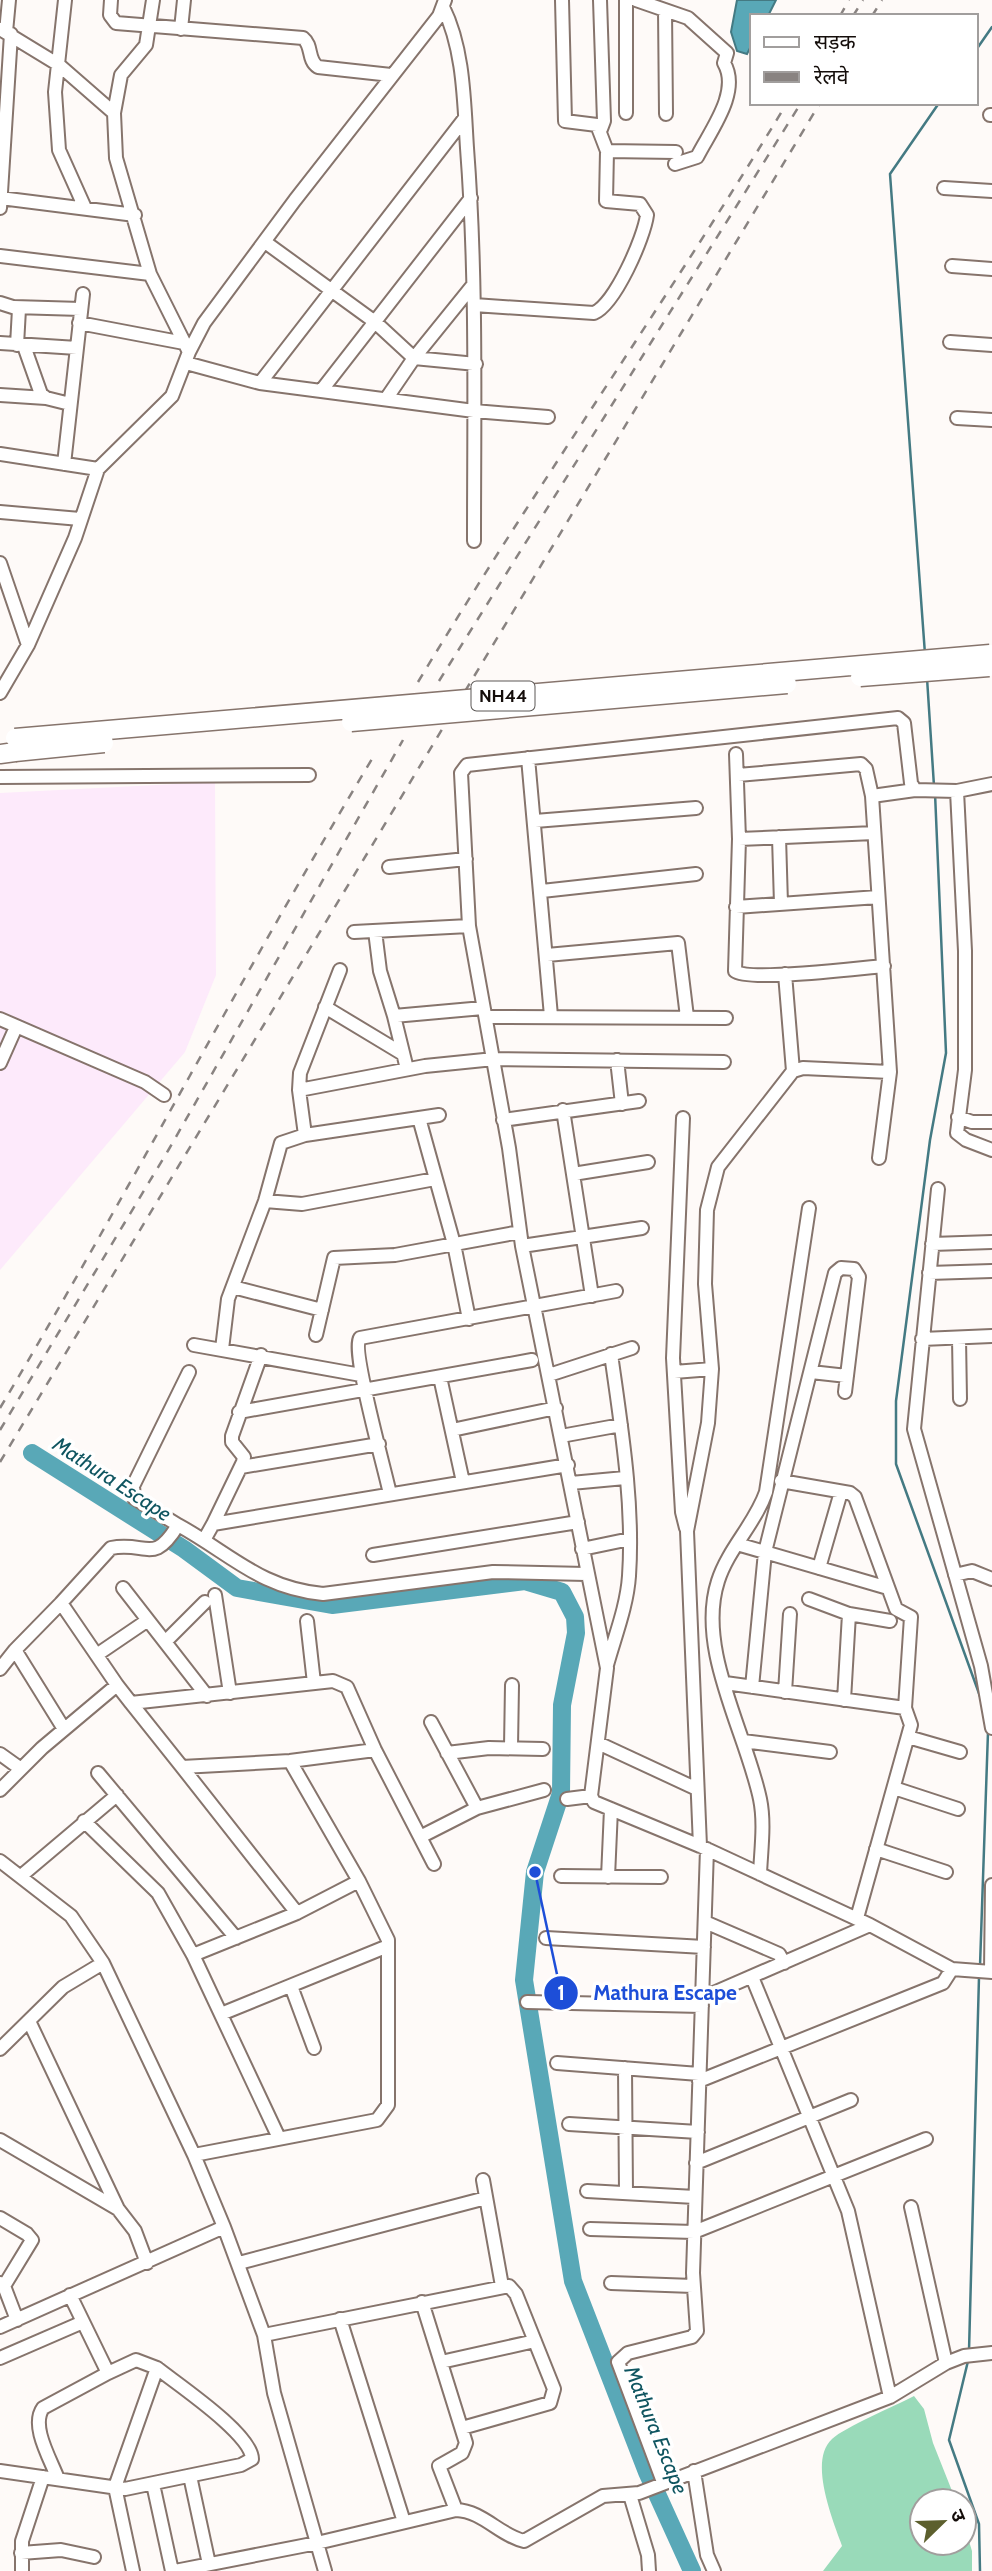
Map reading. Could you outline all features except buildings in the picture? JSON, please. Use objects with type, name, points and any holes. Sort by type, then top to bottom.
[{"type":"highway","name":"NH44","points":[[8,746],[991,661]]},
{"type":"street","points":[[0,208],[5,32],[9,0]]},
{"type":"street","points":[[65,0],[55,100],[59,150],[85,208]]},
{"type":"street","points":[[111,0],[110,15],[116,23],[303,38],[308,44],[312,62],[318,67],[391,75]]},
{"type":"street","points":[[153,0],[146,45],[121,75],[114,113],[116,158],[135,215],[150,274],[186,353]]},
{"type":"street","points":[[181,29],[184,0]]},
{"type":"street","points":[[474,305],[594,313],[602,308],[631,265],[647,215],[640,204],[606,201],[607,151],[601,129],[597,125],[566,123],[564,118],[562,0]]},
{"type":"street","points":[[600,0],[604,121],[601,129]]},
{"type":"street","points":[[626,0],[626,113]]},
{"type":"street","points":[[607,151],[676,158],[697,157],[728,95],[731,74],[724,63],[727,53],[694,22],[643,1]]},
{"type":"street","points":[[0,693],[28,645],[98,469],[172,396],[186,353],[204,323],[444,4]]},
{"type":"street","points":[[444,4],[455,39],[471,198],[476,364],[474,541]]},
{"type":"street","points":[[665,10],[666,114]]},
{"type":"street","points":[[5,32],[59,65],[114,113]]},
{"type":"street","points":[[260,383],[465,118]]},
{"type":"street","points":[[944,188],[992,191]]},
{"type":"street","points":[[0,198],[135,215]]},
{"type":"street","points":[[321,391],[471,198]]},
{"type":"street","points":[[265,242],[375,322],[414,358],[476,364]]},
{"type":"street","points":[[0,256],[150,274]]},
{"type":"street","points":[[952,266],[992,268]]},
{"type":"street","points":[[386,399],[414,358],[473,285]]},
{"type":"street","points":[[64,464],[83,294]]},
{"type":"street","points":[[0,303],[14,307],[81,309]]},
{"type":"street","points":[[14,307],[19,312],[20,345],[38,388],[46,398]]},
{"type":"street","points":[[79,323],[186,353],[260,383],[474,411],[548,417]]},
{"type":"street","points":[[950,342],[992,345]]},
{"type":"street","points":[[0,343],[77,348]]},
{"type":"street","points":[[0,395],[46,398],[71,404]]},
{"type":"street","points":[[957,418],[992,420]]},
{"type":"street","points":[[0,454],[98,469]]},
{"type":"street","points":[[0,512],[80,519]]},
{"type":"street","points":[[0,563],[28,645]]},
{"type":"street","points":[[607,1668],[522,1246],[494,1059],[469,926],[464,766],[898,718],[904,723],[911,783],[920,791]]},
{"type":"street","points":[[736,754],[739,839],[735,971],[742,975],[785,974],[884,965]]},
{"type":"street","points":[[528,758],[536,821],[551,1016]]},
{"type":"street","points":[[738,775],[861,764],[866,769],[873,796],[890,1072],[879,1158]]},
{"type":"street","points":[[0,777],[309,775]]},
{"type":"street","points":[[873,796],[920,791],[957,791],[992,784]]},
{"type":"street","points":[[957,791],[965,951],[965,1070],[957,1133],[961,1138],[992,1150]]},
{"type":"street","points":[[536,821],[696,808]]},
{"type":"street","points":[[739,839],[874,833]]},
{"type":"street","points":[[779,837],[781,904]]},
{"type":"street","points":[[389,867],[466,859]]},
{"type":"street","points":[[542,891],[696,874]]},
{"type":"street","points":[[736,907],[878,897]]},
{"type":"street","points":[[354,932],[469,926]]},
{"type":"street","points":[[375,932],[380,971],[407,1069]]},
{"type":"street","points":[[547,955],[678,943],[687,1017]]},
{"type":"street","points":[[305,1135],[299,1090],[300,1073],[340,970]]},
{"type":"street","points":[[785,974],[793,1071]]},
{"type":"street","points":[[325,1007],[403,1054]]},
{"type":"street","points":[[394,1016],[484,1013],[726,1018]]},
{"type":"street","points":[[0,1019],[145,1082],[164,1095]]},
{"type":"street","points":[[0,1063],[16,1027]]},
{"type":"street","points":[[299,1090],[407,1069],[494,1059],[724,1062]]},
{"type":"street","points":[[617,1060],[622,1104]]},
{"type":"street","points":[[687,1531],[708,1423],[712,1369],[705,1283],[707,1210],[719,1167],[793,1071],[803,1068],[890,1072]]},
{"type":"street","points":[[503,1119],[639,1101]]},
{"type":"street","points":[[563,1110],[592,1296]]},
{"type":"street","points":[[222,1349],[225,1312],[265,1201],[279,1147],[286,1140],[305,1135],[439,1115]]},
{"type":"street","points":[[958,1117],[972,1122],[992,1122]]},
{"type":"street","points":[[419,1118],[454,1244],[469,1319]]},
{"type":"street","points":[[661,2483],[618,2362],[628,2353],[692,2337],[697,2331],[693,2286],[694,2232],[705,1922],[687,1531],[682,1512],[674,1372],[683,1118]]},
{"type":"street","points":[[573,1174],[648,1163]]},
{"type":"street","points":[[265,1201],[302,1204],[435,1179]]},
{"type":"street","points":[[938,1189],[914,1429],[981,1665],[992,1728]]},
{"type":"street","points":[[760,1874],[761,1803],[715,1646],[713,1616],[718,1582],[737,1544],[757,1515],[766,1492],[809,1208]]},
{"type":"street","points":[[522,1246],[642,1228]]},
{"type":"street","points":[[316,1335],[334,1258],[385,1257],[520,1232]]},
{"type":"street","points":[[932,1244],[992,1242]]},
{"type":"street","points":[[752,1687],[765,1552],[835,1273],[841,1268],[854,1269],[859,1277],[845,1392]]},
{"type":"street","points":[[929,1273],[992,1270]]},
{"type":"street","points":[[233,1287],[322,1310]]},
{"type":"street","points":[[390,1494],[361,1375],[356,1344],[360,1338],[616,1292]]},
{"type":"street","points":[[922,1339],[992,1336]]},
{"type":"street","points":[[959,1338],[960,1399]]},
{"type":"street","points":[[194,1345],[361,1375]]},
{"type":"street","points":[[549,1375],[632,1348]]},
{"type":"street","points":[[611,1354],[621,1425],[630,1539],[625,1599],[607,1668],[591,1796],[594,1802],[857,1918],[957,1970],[989,1971],[992,1885]]},
{"type":"street","points":[[204,1540],[241,1467],[244,1457],[232,1442],[239,1412],[261,1355]]},
{"type":"street","points":[[239,1412],[532,1360]]},
{"type":"street","points":[[674,1372],[712,1369]]},
{"type":"street","points":[[189,1372],[133,1486],[134,1498],[176,1528],[204,1540],[260,1578],[283,1587],[313,1593],[493,1572],[586,1574]]},
{"type":"street","points":[[811,1372],[847,1376]]},
{"type":"street","points":[[440,1377],[463,1482]]},
{"type":"street","points":[[452,1430],[556,1408]]},
{"type":"street","points":[[561,1436],[621,1425]]},
{"type":"street","points":[[241,1467],[379,1444]]},
{"type":"street","points":[[214,1524],[568,1465]]},
{"type":"street","points":[[571,1483],[625,1478]]},
{"type":"street","points":[[781,1481],[855,1497],[896,1609],[911,1617],[905,1708],[911,1725],[857,1918]]},
{"type":"street","points":[[819,1568],[841,1492]]},
{"type":"street","points":[[373,1555],[578,1522]]},
{"type":"street","points":[[0,1669],[111,1548],[157,1549],[167,1544],[176,1528]]},
{"type":"street","points":[[582,1549],[630,1539]]},
{"type":"street","points":[[737,1544],[888,1588]]},
{"type":"street","points":[[954,1575],[972,1571],[992,1578]]},
{"type":"street","points":[[124,1588],[207,1696]]},
{"type":"street","points":[[165,1642],[210,1599],[230,1693]]},
{"type":"street","points":[[809,1599],[849,1614],[890,1621]]},
{"type":"street","points":[[61,1603],[117,1685],[297,1913]]},
{"type":"street","points":[[785,1692],[790,1614]]},
{"type":"street","points":[[844,1700],[849,1614]]},
{"type":"street","points":[[98,1654],[148,1620]]},
{"type":"street","points":[[307,1621],[314,1683]]},
{"type":"street","points":[[15,1650],[64,1729]]},
{"type":"street","points":[[131,1703],[332,1681],[347,1687],[374,1750],[434,1864]]},
{"type":"street","points":[[725,1683],[905,1708]]},
{"type":"street","points":[[0,1790],[64,1729],[117,1685]]},
{"type":"street","points":[[512,1685],[512,1747]]},
{"type":"street","points":[[431,1722],[477,1808]]},
{"type":"street","points":[[908,1737],[960,1752]]},
{"type":"street","points":[[743,1741],[830,1752]]},
{"type":"street","points":[[598,1744],[697,1789]]},
{"type":"street","points":[[447,1753],[512,1747],[543,1749]]},
{"type":"street","points":[[182,1767],[290,1761],[374,1750]]},
{"type":"street","points":[[0,1754],[21,1769]]},
{"type":"street","points":[[194,2155],[377,2120],[388,2105],[388,1946],[379,1918],[290,1761]]},
{"type":"street","points":[[98,1773],[236,1938]]},
{"type":"street","points":[[894,1788],[958,1809]]},
{"type":"street","points":[[420,1837],[477,1808],[544,1790]]},
{"type":"street","points":[[21,1876],[117,1795]]},
{"type":"street","points":[[567,1799],[591,1796]]},
{"type":"street","points":[[608,1877],[611,1809]]},
{"type":"street","points":[[84,1821],[158,1894],[193,1955],[279,2138]]},
{"type":"street","points":[[877,1849],[946,1872]]},
{"type":"street","points":[[0,1861],[71,1916],[103,1963],[194,2155],[239,2263],[264,2335],[274,2393],[325,2571]]},
{"type":"street","points":[[561,1876],[661,1877]]},
{"type":"street","points":[[193,1955],[297,1913],[359,1881]]},
{"type":"street","points":[[705,1922],[779,1954],[784,1963]]},
{"type":"street","points":[[527,2002],[702,2002],[870,1925]]},
{"type":"street","points":[[545,1938],[704,1947]]},
{"type":"street","points":[[221,2014],[388,1946]]},
{"type":"street","points":[[0,2049],[63,1987],[103,1963]]},
{"type":"street","points":[[557,2063],[699,2077],[781,2049],[943,1983],[957,1970]]},
{"type":"street","points":[[752,1977],[848,2211],[890,2397]]},
{"type":"street","points":[[291,1986],[314,2048]]},
{"type":"street","points":[[29,2021],[118,2209],[135,2231],[147,2263]]},
{"type":"street","points":[[625,2068],[626,2193]]},
{"type":"street","points":[[696,2163],[810,2119],[851,2100]]},
{"type":"street","points":[[569,2124],[698,2132]]},
{"type":"street","points":[[590,2229],[694,2232],[835,2178],[926,2139]]},
{"type":"street","points":[[0,2140],[118,2209]]},
{"type":"street","points":[[483,2180],[502,2286]]},
{"type":"street","points":[[587,2191],[695,2197]]},
{"type":"street","points":[[239,2263],[486,2199]]},
{"type":"street","points":[[911,2207],[946,2363]]},
{"type":"street","points":[[0,2218],[27,2234],[32,2240],[2,2284],[17,2320]]},
{"type":"street","points":[[0,2327],[224,2227]]},
{"type":"street","points":[[611,2283],[693,2286]]},
{"type":"street","points":[[264,2335],[502,2286],[513,2288],[554,2389],[550,2403],[462,2428]]},
{"type":"street","points":[[70,2295],[108,2373]]},
{"type":"street","points":[[422,2302],[462,2428],[466,2449],[439,2466],[456,2510]]},
{"type":"street","points":[[340,2319],[404,2522]]},
{"type":"street","points":[[0,2358],[83,2322]]},
{"type":"street","points":[[441,2362],[535,2341]]},
{"type":"street","points":[[153,2484],[174,2571],[317,2543],[456,2510],[468,2511],[509,2537],[524,2541],[603,2497],[635,2494],[890,2397],[946,2363],[964,2356],[992,2353]]},
{"type":"street","points":[[0,2471],[115,2487],[153,2484],[241,2465],[252,2459],[252,2455],[215,2412],[157,2368],[136,2360],[43,2408],[38,2414],[38,2425],[58,2479]]},
{"type":"street","points":[[133,2571],[115,2487],[157,2368]]},
{"type":"street","points":[[694,2471],[708,2556],[714,2571]]},
{"type":"street","points":[[190,2476],[209,2564]]},
{"type":"street","points":[[22,2571],[22,2541],[43,2477]]},
{"type":"street","points":[[635,2494],[649,2571]]},
{"type":"street","points":[[21,2553],[61,2550],[94,2557]]},
{"type":"street","points":[[243,2557],[246,2571]]},
{"type":"shaded area","points":[[215,782],[216,975],[185,1052],[0,1270],[0,793]]},
{"type":"green space","points":[[914,2396],[924,2409],[933,2443],[950,2487],[908,2487],[908,2557],[972,2557],[972,2571],[823,2571],[842,2546],[825,2491],[822,2461],[825,2449],[832,2439]]},
{"type":"water","points":[[737,0],[776,0],[769,14],[750,14],[750,48],[747,54],[737,51],[731,32]]},
{"type":"waterway","points":[[978,47],[992,27]]},
{"type":"waterway","points":[[925,654],[890,174],[938,105]]},
{"type":"waterway","points":[[927,678],[934,786]]},
{"type":"waterway","points":[[935,793],[946,1053],[930,1140],[896,1401],[896,1464],[981,1699]]},
{"type":"waterway","name":"Mathura Escape","points":[[32,1453],[184,1549],[237,1588],[332,1605],[525,1581],[562,1592],[575,1617],[576,1633],[562,1705],[561,1793],[535,1872],[524,1980],[573,2281],[647,2472],[692,2571]]},
{"type":"waterway","points":[[980,1966],[988,1732]]},
{"type":"waterway","points":[[969,2351],[979,1977]]},
{"type":"waterway","points":[[968,2361],[949,2440],[979,2524],[980,2571]]},
{"type":"railway","points":[[841,14],[849,0]]},
{"type":"railway","points":[[854,14],[863,0]]},
{"type":"railway","points":[[873,14],[882,0]]},
{"type":"railway","points":[[418,682],[786,105]]},
{"type":"railway","points":[[439,681],[800,105]]},
{"type":"railway","points":[[0,1462],[819,105]]},
{"type":"railway","points":[[0,1430],[169,1149],[403,740]]},
{"type":"railway","points":[[0,1408],[375,754]]},
{"type":"place","name":"Mathura Escape","points":[[535,1872]]}]
